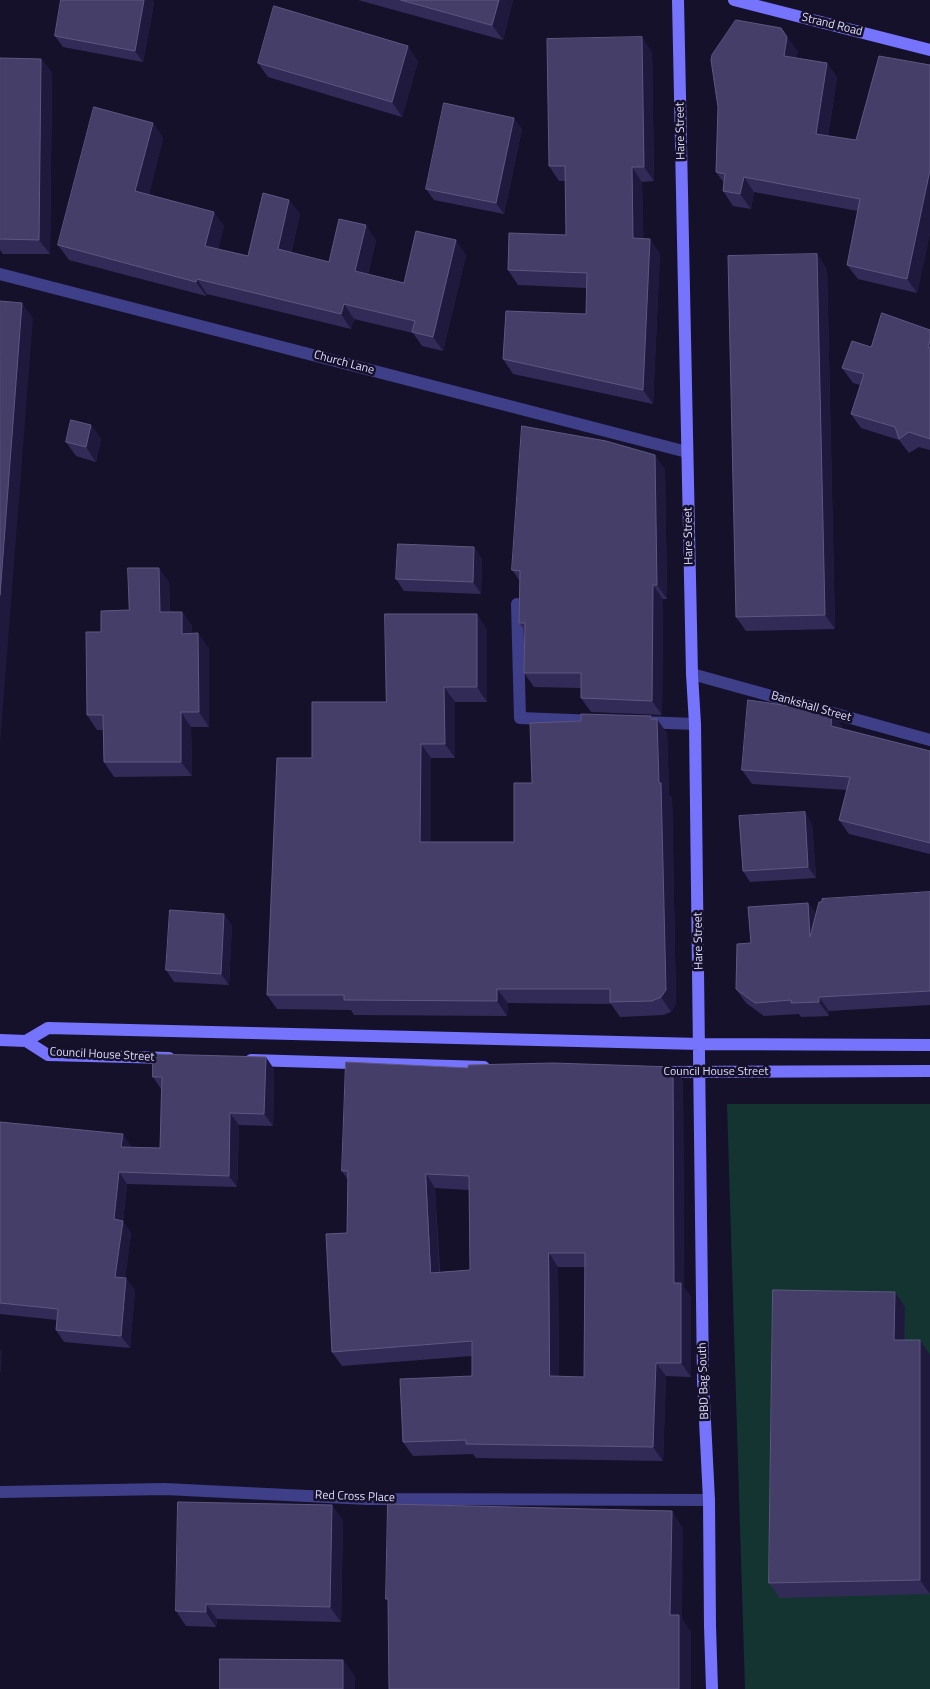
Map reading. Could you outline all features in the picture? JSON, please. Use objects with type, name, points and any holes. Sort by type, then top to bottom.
[{"type":"main road","name":"Hare Street","points":[[678,0],[692,674],[695,724],[700,1073]]},
{"type":"main road","name":"Strand Road","points":[[734,0],[930,50]]},
{"type":"main road","name":"Council House Street","points":[[26,1041],[48,1028],[700,1044],[930,1045]]},
{"type":"main road","name":"Council House Street","points":[[0,1040],[26,1041],[48,1054],[186,1058]]},
{"type":"main road","points":[[235,1060],[492,1067]]},
{"type":"main road","name":"Council House Street","points":[[651,1071],[700,1073],[930,1071]]},
{"type":"main road","name":"BBD Bag South","points":[[700,1073],[703,1381],[709,1500],[712,1689]]},
{"type":"street","name":"Church Lane","points":[[0,274],[687,452]]},
{"type":"street","points":[[517,604],[520,718],[606,721]]},
{"type":"street","name":"Bankshall Street","points":[[692,674],[930,740]]},
{"type":"street","points":[[626,722],[695,724]]},
{"type":"street","name":"Red Cross Place","points":[[0,1492],[165,1489],[368,1499],[709,1500]]},
{"type":"green space","points":[[727,1104],[930,1104],[930,1689],[745,1689]]},
{"type":"building","points":[[61,0],[144,0],[135,51],[55,36]]},
{"type":"building","points":[[401,0],[499,0],[492,25]]},
{"type":"building","points":[[274,6],[408,46],[392,102],[258,63]]},
{"type":"building","points":[[736,20],[781,28],[787,37],[784,56],[827,63],[816,134],[856,140],[879,56],[930,65],[930,170],[907,279],[847,265],[860,199],[744,177],[740,194],[723,191],[725,174],[716,172],[718,107],[711,60],[712,55]]},
{"type":"building","points":[[642,37],[644,167],[632,167],[633,238],[650,239],[643,390],[503,359],[506,311],[586,314],[587,273],[508,270],[509,233],[566,235],[565,166],[549,166],[547,39]]},
{"type":"building","points":[[0,58],[41,59],[39,240],[0,239]]},
{"type":"building","points":[[444,103],[514,118],[496,203],[426,189]]},
{"type":"building","points":[[94,107],[153,123],[135,191],[214,212],[205,246],[248,256],[263,193],[289,200],[278,249],[329,262],[339,219],[366,225],[355,271],[404,283],[416,231],[456,240],[433,337],[412,332],[415,321],[344,304],[341,314],[197,279],[196,282],[58,245]]},
{"type":"building","points":[[817,254],[825,615],[736,617],[728,256]]},
{"type":"building","points":[[0,301],[22,303],[0,595]]},
{"type":"building","points":[[882,313],[930,330],[928,347],[930,348],[930,439],[909,432],[899,439],[895,427],[851,414],[864,374],[842,368],[852,341],[871,347]]},
{"type":"building","points":[[71,420],[91,425],[86,447],[66,442]]},
{"type":"building","points":[[522,426],[606,441],[655,455],[657,585],[653,585],[652,701],[581,698],[581,673],[524,673],[525,623],[519,623],[520,571],[512,570]]},
{"type":"building","points":[[398,544],[474,547],[473,582],[396,579]]},
{"type":"building","points":[[128,568],[159,568],[160,612],[182,612],[182,634],[198,633],[199,712],[181,712],[181,762],[104,762],[103,715],[87,715],[86,632],[101,632],[101,611],[129,610]]},
{"type":"building","points":[[385,614],[477,614],[477,687],[444,687],[445,744],[421,744],[420,842],[514,842],[514,783],[532,783],[530,723],[581,721],[581,714],[651,716],[651,719],[657,719],[659,783],[661,783],[666,990],[661,997],[652,1001],[610,1002],[610,989],[497,989],[497,1001],[344,1000],[344,995],[267,995],[277,758],[312,758],[312,702],[386,702]]},
{"type":"building","points":[[748,700],[832,712],[831,726],[930,751],[930,843],[839,820],[850,777],[742,770]]},
{"type":"building","points":[[805,812],[808,867],[743,871],[739,816]]},
{"type":"building","points":[[930,892],[930,991],[819,997],[819,1002],[791,1003],[791,1000],[755,1003],[736,989],[737,944],[751,943],[748,907],[808,903],[810,937],[819,902],[822,902],[822,899]]},
{"type":"building","points":[[170,910],[224,914],[221,974],[166,970]]},
{"type":"building","points":[[153,1054],[266,1057],[264,1114],[230,1113],[229,1176],[119,1172],[114,1219],[123,1221],[115,1277],[126,1278],[121,1336],[56,1330],[58,1309],[0,1303],[0,1122],[123,1134],[121,1147],[160,1148],[162,1077],[153,1077]]},
{"type":"building","points":[[346,1062],[468,1068],[468,1065],[553,1063],[673,1067],[674,1283],[681,1283],[681,1363],[656,1363],[653,1447],[466,1444],[466,1440],[403,1442],[400,1379],[472,1376],[472,1341],[332,1352],[326,1234],[347,1233],[348,1171],[342,1171]],"holes":[[[426,1174],[469,1176],[470,1270],[431,1273]],[[549,1253],[585,1253],[584,1377],[550,1376]]]},
{"type":"building","points":[[773,1290],[895,1292],[894,1340],[920,1340],[920,1580],[769,1583]]},
{"type":"building","points":[[178,1502],[332,1505],[330,1607],[206,1604],[206,1612],[176,1611]]},
{"type":"building","points":[[388,1504],[672,1511],[670,1615],[679,1615],[679,1689],[389,1689],[388,1599],[386,1599]]},
{"type":"building","points":[[220,1659],[343,1660],[343,1689],[220,1689]]}]
